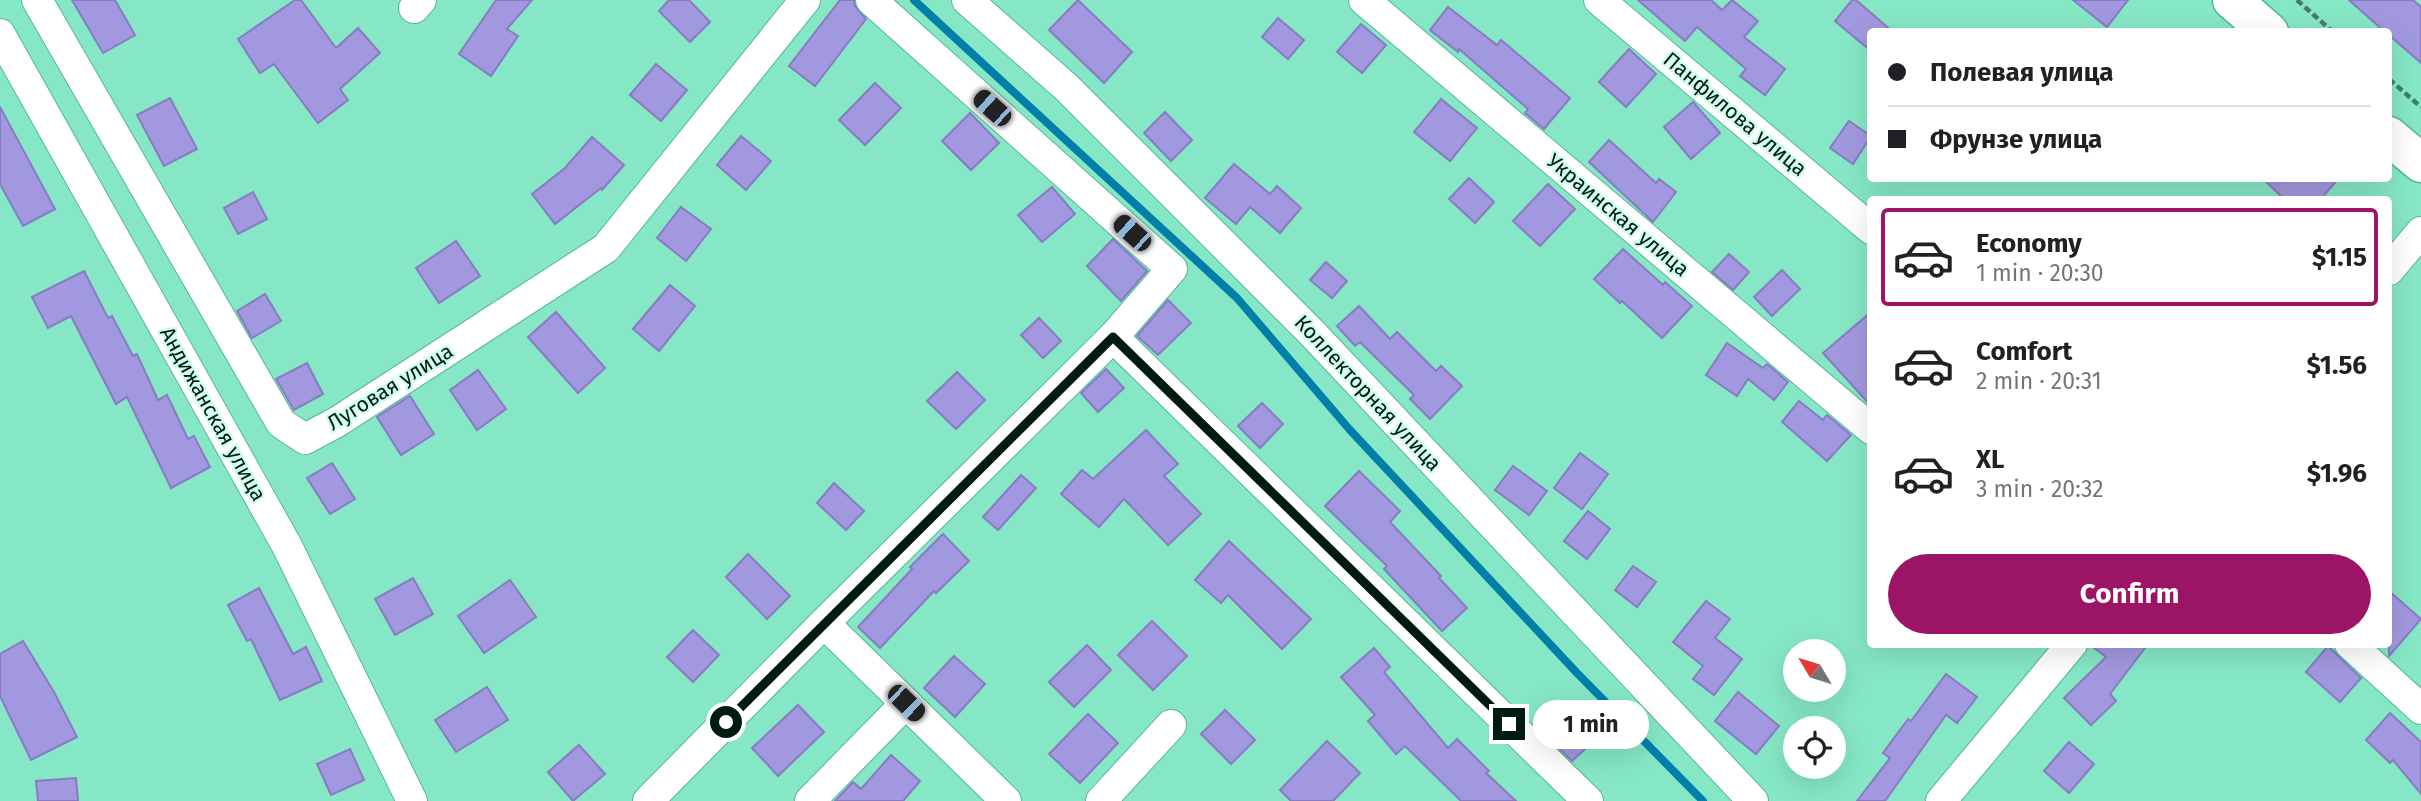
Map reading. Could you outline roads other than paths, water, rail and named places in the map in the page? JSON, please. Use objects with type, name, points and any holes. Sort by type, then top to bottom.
[{"type":"main road","points":[[2232,0],[2264,28]]},
{"type":"main road","points":[[2392,138],[2421,163]]},
{"type":"street","name":"Луговая улица","points":[[37,0],[281,423],[305,439],[337,422],[606,248],[805,0]]},
{"type":"street","points":[[648,801],[824,622],[1113,337],[1172,269],[872,0]]},
{"type":"street","name":"Коллекторная улица","points":[[967,0],[1066,87],[1311,332],[1753,801]]},
{"type":"street","name":"Украинская улица","points":[[1364,0],[1867,426]]},
{"type":"street","name":"Панфилова улица","points":[[1599,0],[1867,226]]},
{"type":"street","name":"Андижанская улица","points":[[0,34],[287,546],[412,801]]},
{"type":"street","points":[[2392,266],[2421,232]]},
{"type":"street","points":[[1113,337],[1588,801]]},
{"type":"street","points":[[824,622],[1006,801]]},
{"type":"street","points":[[1941,801],[2069,648]]},
{"type":"street","points":[[2354,648],[2421,709]]},
{"type":"street","points":[[810,801],[906,703]]},
{"type":"street","points":[[1101,801],[1171,725]]},
{"type":"waterway","points":[[914,0],[1237,298],[1350,430],[1577,673],[1703,801]]}]
